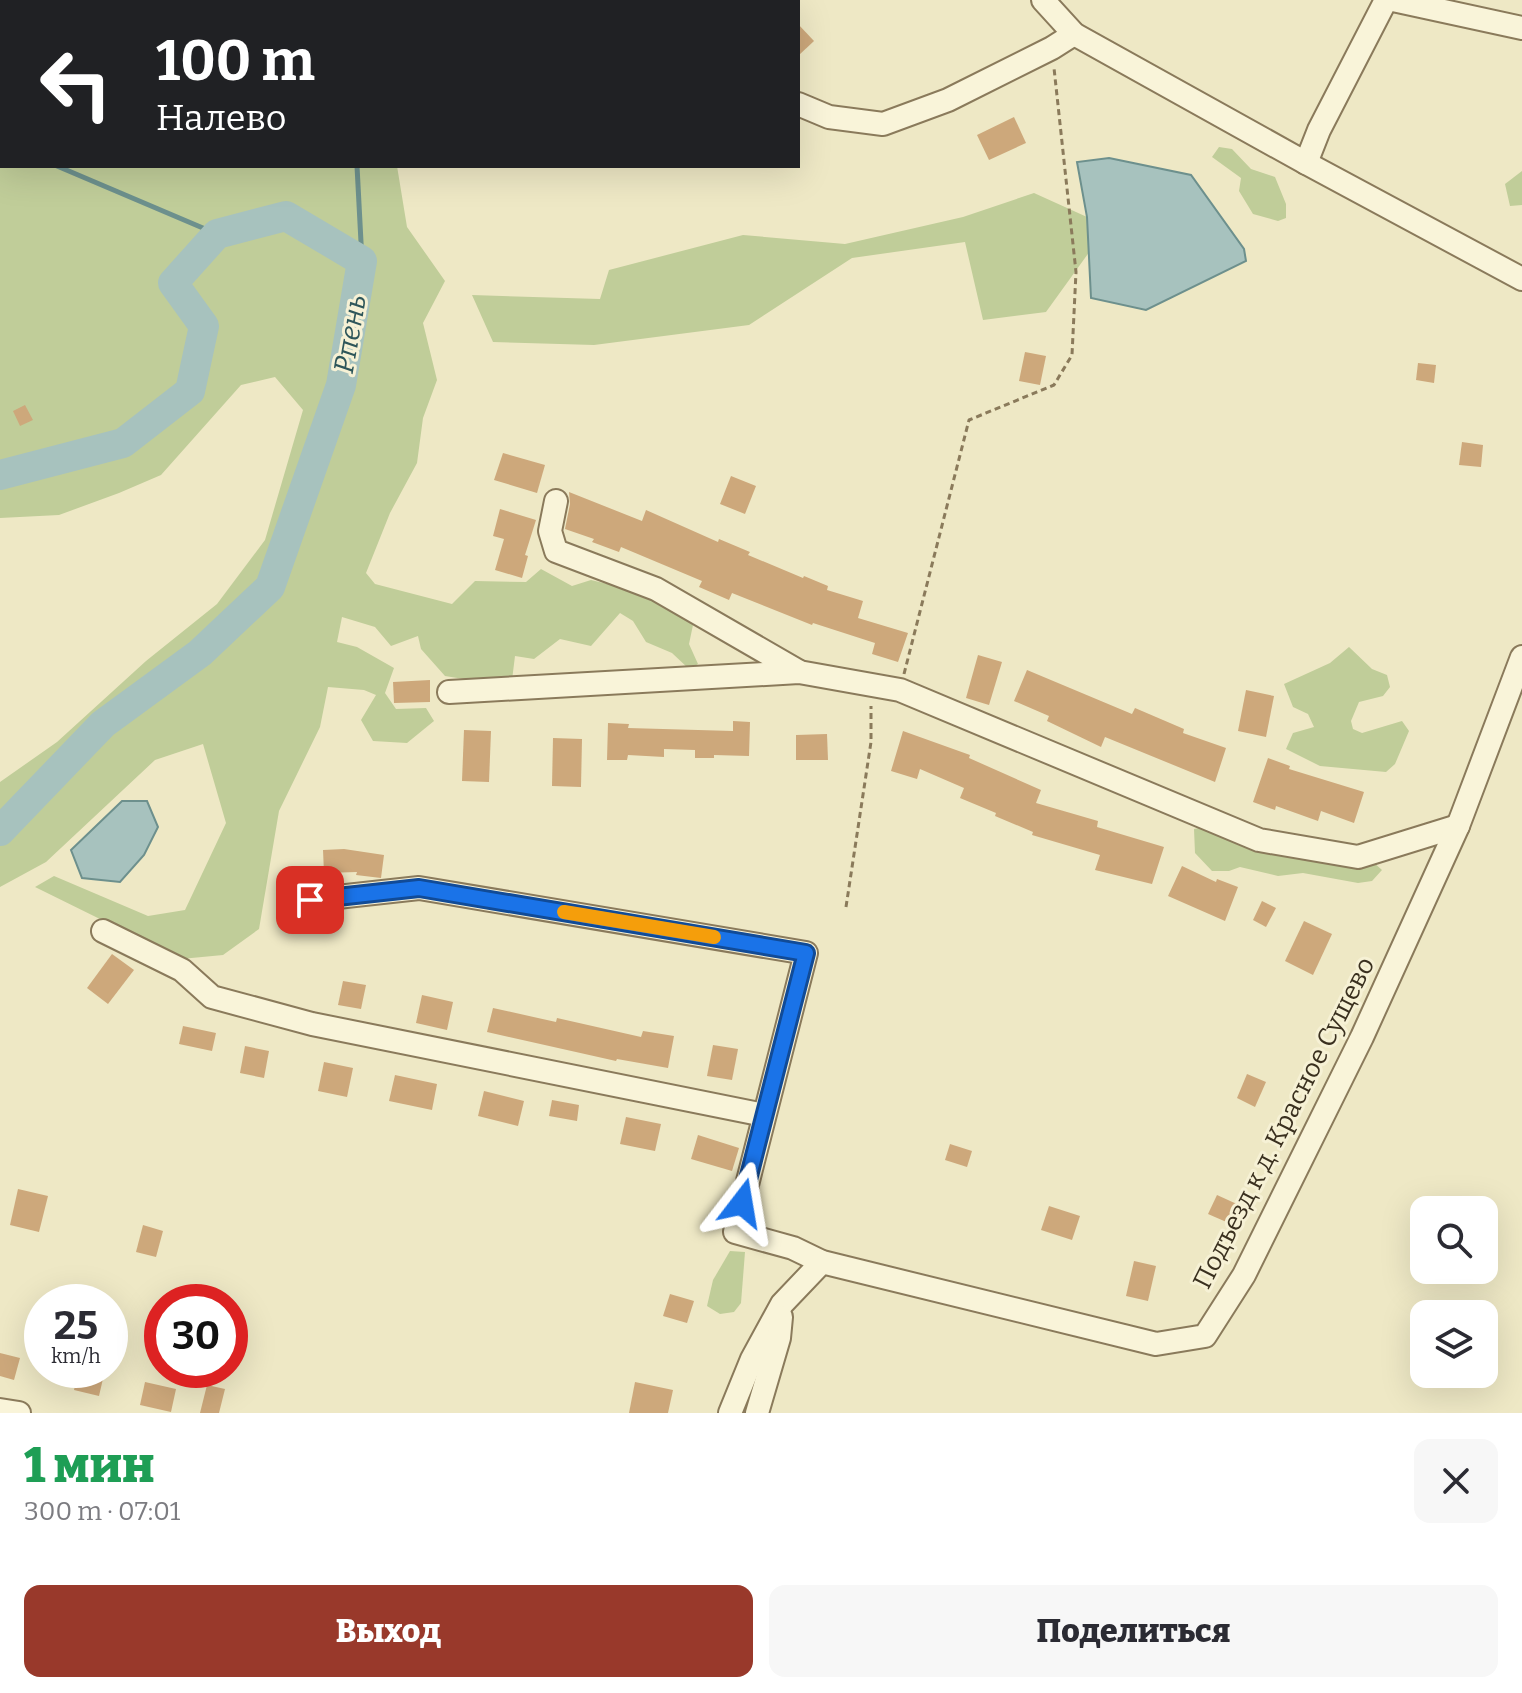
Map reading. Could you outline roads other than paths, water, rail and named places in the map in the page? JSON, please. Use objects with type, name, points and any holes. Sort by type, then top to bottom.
[{"type":"street","points":[[1043,0],[1074,34],[1522,279]]},
{"type":"street","points":[[1306,163],[1332,103],[1386,0]]},
{"type":"street","points":[[1393,0],[1522,28]]},
{"type":"street","points":[[800,105],[829,117],[883,124],[948,100],[1074,34]]},
{"type":"street","points":[[556,501],[550,531],[556,551],[656,589],[799,672]]},
{"type":"street","name":"Подъезд к д. Красное Сущево","points":[[764,1115],[735,1232],[793,1248],[822,1262],[1156,1344],[1205,1336],[1244,1275],[1362,1037],[1458,826],[1522,657]]},
{"type":"street","points":[[449,692],[799,672],[893,689],[1259,840],[1358,857],[1458,826]]},
{"type":"street","points":[[103,931],[182,970],[212,997],[312,1024],[764,1115],[806,953],[419,888],[310,900]]},
{"type":"street","points":[[730,1413],[752,1359],[782,1304],[822,1262]]},
{"type":"street","points":[[757,1413],[779,1338],[782,1304]]},
{"type":"street","points":[[0,1410],[19,1413]]},
{"type":"water","points":[[1109,158],[1191,175],[1244,249],[1246,261],[1146,310],[1091,298],[1087,217],[1077,162]]},
{"type":"water","points":[[122,801],[147,801],[158,827],[144,855],[120,882],[82,878],[71,850]]},
{"type":"waterway","points":[[62,168],[217,234]]},
{"type":"waterway","points":[[357,168],[362,261]]},
{"type":"waterway","name":"Рпень","points":[[0,475],[123,443],[190,391],[204,326],[173,283],[217,234],[286,216],[362,261],[341,385],[270,587],[200,653],[103,724],[0,831]]}]
